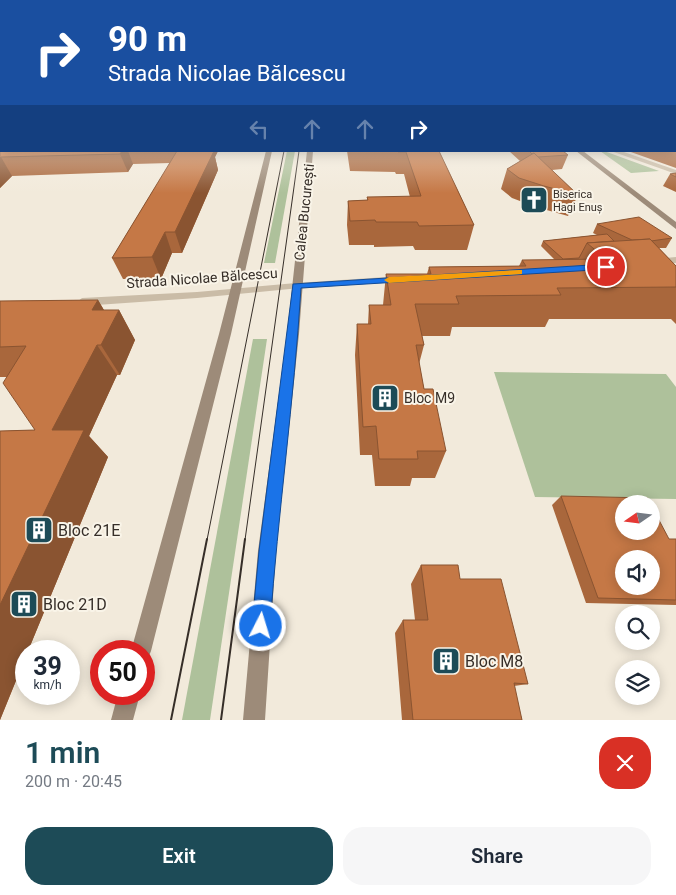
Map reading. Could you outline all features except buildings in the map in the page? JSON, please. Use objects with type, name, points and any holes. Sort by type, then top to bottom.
[{"type":"main road","points":[[144,640],[269,152]]},
{"type":"main road","name":"Calea București","points":[[254,720],[267,551],[293,334],[310,152]]},
{"type":"main road","points":[[580,152],[676,226]]},
{"type":"main road","points":[[122,720],[127,705]]},
{"type":"street","points":[[617,152],[676,172]]},
{"type":"street","points":[[641,264],[676,260]]},
{"type":"street","name":"Strada Nicolae Bălcescu","points":[[74,302],[416,278]]},
{"type":"green space","points":[[287,152],[295,152],[275,263],[264,263]]},
{"type":"green space","points":[[601,152],[607,152],[659,171],[631,173]]},
{"type":"green space","points":[[253,339],[267,339],[210,720],[182,720]]},
{"type":"green space","points":[[494,372],[666,374],[676,387],[676,499],[660,499],[660,495],[615,495],[615,498],[535,497]]},
{"type":"tram line","points":[[207,540],[284,152]]},
{"type":"tram line","points":[[245,540],[299,152]]},
{"type":"tram line","points":[[171,720],[207,539]]},
{"type":"tram line","points":[[221,720],[245,539]]},
{"type":"slow traffic","points":[[389,280],[519,272]]},
{"type":"place","name":"Biserica Hagi Enuș","points":[[534,200]]},
{"type":"place","name":"Bloc M9","points":[[385,398]]},
{"type":"place","name":"Bloc 21E","points":[[39,530]]},
{"type":"place","name":"Bloc 21D","points":[[24,604]]},
{"type":"place","name":"Bloc M8","points":[[446,661]]},
{"type":"route","points":[[261,626],[267,551],[293,334],[296,286],[606,267]]}]
